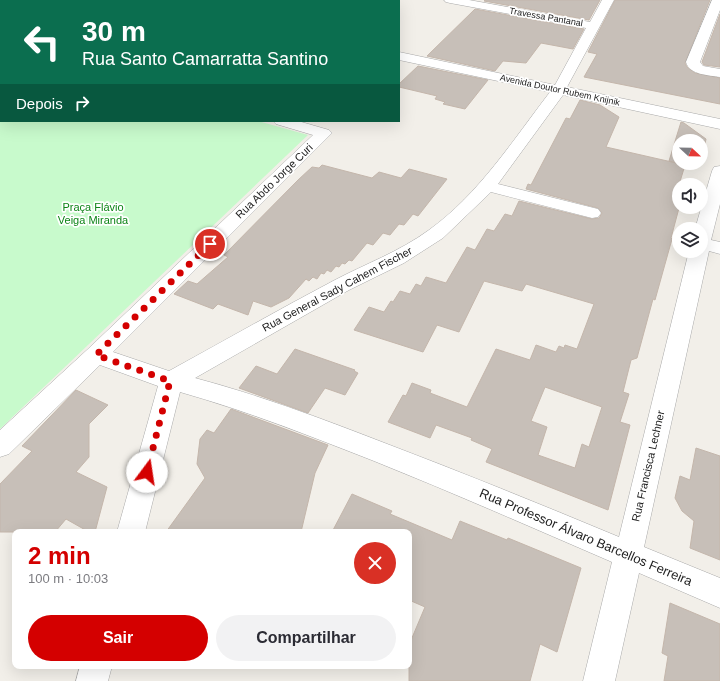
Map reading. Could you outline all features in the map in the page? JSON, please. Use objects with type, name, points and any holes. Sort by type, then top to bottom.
[{"type":"street","name":"Travessa Pantanal","points":[[450,0],[594,26]]},
{"type":"street","name":"Rua General Sady Cahem Fischer","points":[[170,381],[342,285],[397,259],[436,234],[487,186],[561,86],[608,0]]},
{"type":"street","points":[[718,0],[694,62],[694,66],[699,69],[720,73]]},
{"type":"street","name":"Avenida Doutor Rubem Knijnik","points":[[400,49],[720,124]]},
{"type":"street","name":"Avenida Doutor Rubem Knijnik","points":[[400,56],[720,115]]},
{"type":"street","name":"Rua Abdo Jorge Curi","points":[[0,446],[96,355],[324,133],[285,122]]},
{"type":"street","points":[[707,222],[720,171]]},
{"type":"street","points":[[487,186],[592,213]]},
{"type":"street","points":[[708,245],[720,248]]},
{"type":"street","name":"Rua Francisca Lechner","points":[[599,681],[697,258]]},
{"type":"street","name":"Rua Professor Álvaro Barcellos Ferreira","points":[[96,355],[170,381],[230,397],[295,419],[453,481],[720,593]]},
{"type":"street","points":[[132,529],[170,381]]},
{"type":"street","points":[[92,681],[95,669]]},
{"type":"green space","name":"Praça Flávio Veiga Miranda","points":[[0,122],[262,122],[308,135],[0,429]]},
{"type":"building","points":[[600,0],[589,20],[484,1]]},
{"type":"building","points":[[615,0],[710,0],[685,63],[687,67],[695,73],[720,78],[720,104],[584,77],[597,54],[588,52]]},
{"type":"building","points":[[475,9],[584,29],[573,49],[541,43],[526,63],[503,61],[495,71],[427,56]]},
{"type":"building","points":[[720,14],[720,67],[704,65],[702,62]]},
{"type":"building","points":[[418,66],[488,80],[465,109],[443,104],[445,102],[435,99],[437,96],[400,87],[400,83]]},
{"type":"building","points":[[580,100],[600,105],[619,117],[606,147],[672,162],[672,170],[684,170],[681,178],[672,178],[672,214],[677,214],[675,222],[672,222],[672,239],[655,300],[653,299],[637,358],[631,360],[623,392],[629,394],[620,422],[630,425],[608,510],[486,462],[492,449],[471,440],[472,438],[436,425],[430,438],[388,422],[403,395],[406,396],[412,383],[431,390],[430,393],[467,407],[496,349],[530,360],[536,345],[556,352],[559,346],[564,348],[565,345],[577,349],[594,304],[526,284],[522,291],[484,281],[459,332],[437,325],[423,352],[354,330],[369,307],[384,312],[400,291],[410,294],[416,284],[421,286],[426,277],[446,283],[467,247],[475,250],[487,229],[494,231],[505,214],[512,216],[519,201],[592,219],[599,218],[602,213],[598,208],[526,189],[528,184],[531,185],[566,118],[570,119]],"holes":[[[545,387],[602,407],[589,447],[582,444],[575,468],[538,455],[547,427],[531,421]]]},
{"type":"building","points":[[681,122],[699,134],[677,134]]},
{"type":"building","points":[[672,151],[672,162],[669,161]]},
{"type":"building","points":[[322,165],[372,178],[379,172],[401,178],[409,169],[447,179],[418,216],[413,214],[404,225],[399,224],[390,235],[383,233],[373,245],[367,243],[352,261],[349,260],[345,264],[342,263],[339,267],[336,266],[331,272],[327,270],[324,274],[321,273],[317,279],[313,277],[309,281],[306,279],[289,298],[271,307],[253,301],[248,315],[218,304],[213,309],[174,294],[188,281],[197,284],[228,257],[224,255],[298,180],[312,167],[319,168]]},
{"type":"building","points":[[295,349],[355,370],[354,371],[358,373],[345,395],[325,388],[308,413],[239,388],[256,366],[277,374]]},
{"type":"building","points":[[76,390],[108,405],[89,424],[89,457],[76,472],[107,487],[96,529],[84,529],[66,519],[58,529],[12,529],[12,532],[0,532],[0,484],[32,451],[22,446]]},
{"type":"building","points":[[231,409],[328,445],[315,473],[302,529],[168,529],[205,478],[197,464],[200,439],[207,430],[214,433]]},
{"type":"building","points":[[696,448],[720,456],[720,560],[690,548],[694,521],[682,511],[675,498],[680,476],[690,480]]},
{"type":"building","points":[[352,494],[392,511],[390,514],[452,540],[460,521],[507,540],[508,538],[581,568],[557,652],[540,644],[530,681],[409,681],[409,669],[412,669],[412,638],[425,607],[412,601],[412,529],[334,529]]},
{"type":"building","points":[[670,603],[720,624],[720,681],[664,681],[668,656],[662,653]]},
{"type":"route","points":[[147,472],[170,381],[96,355],[210,244]]}]
